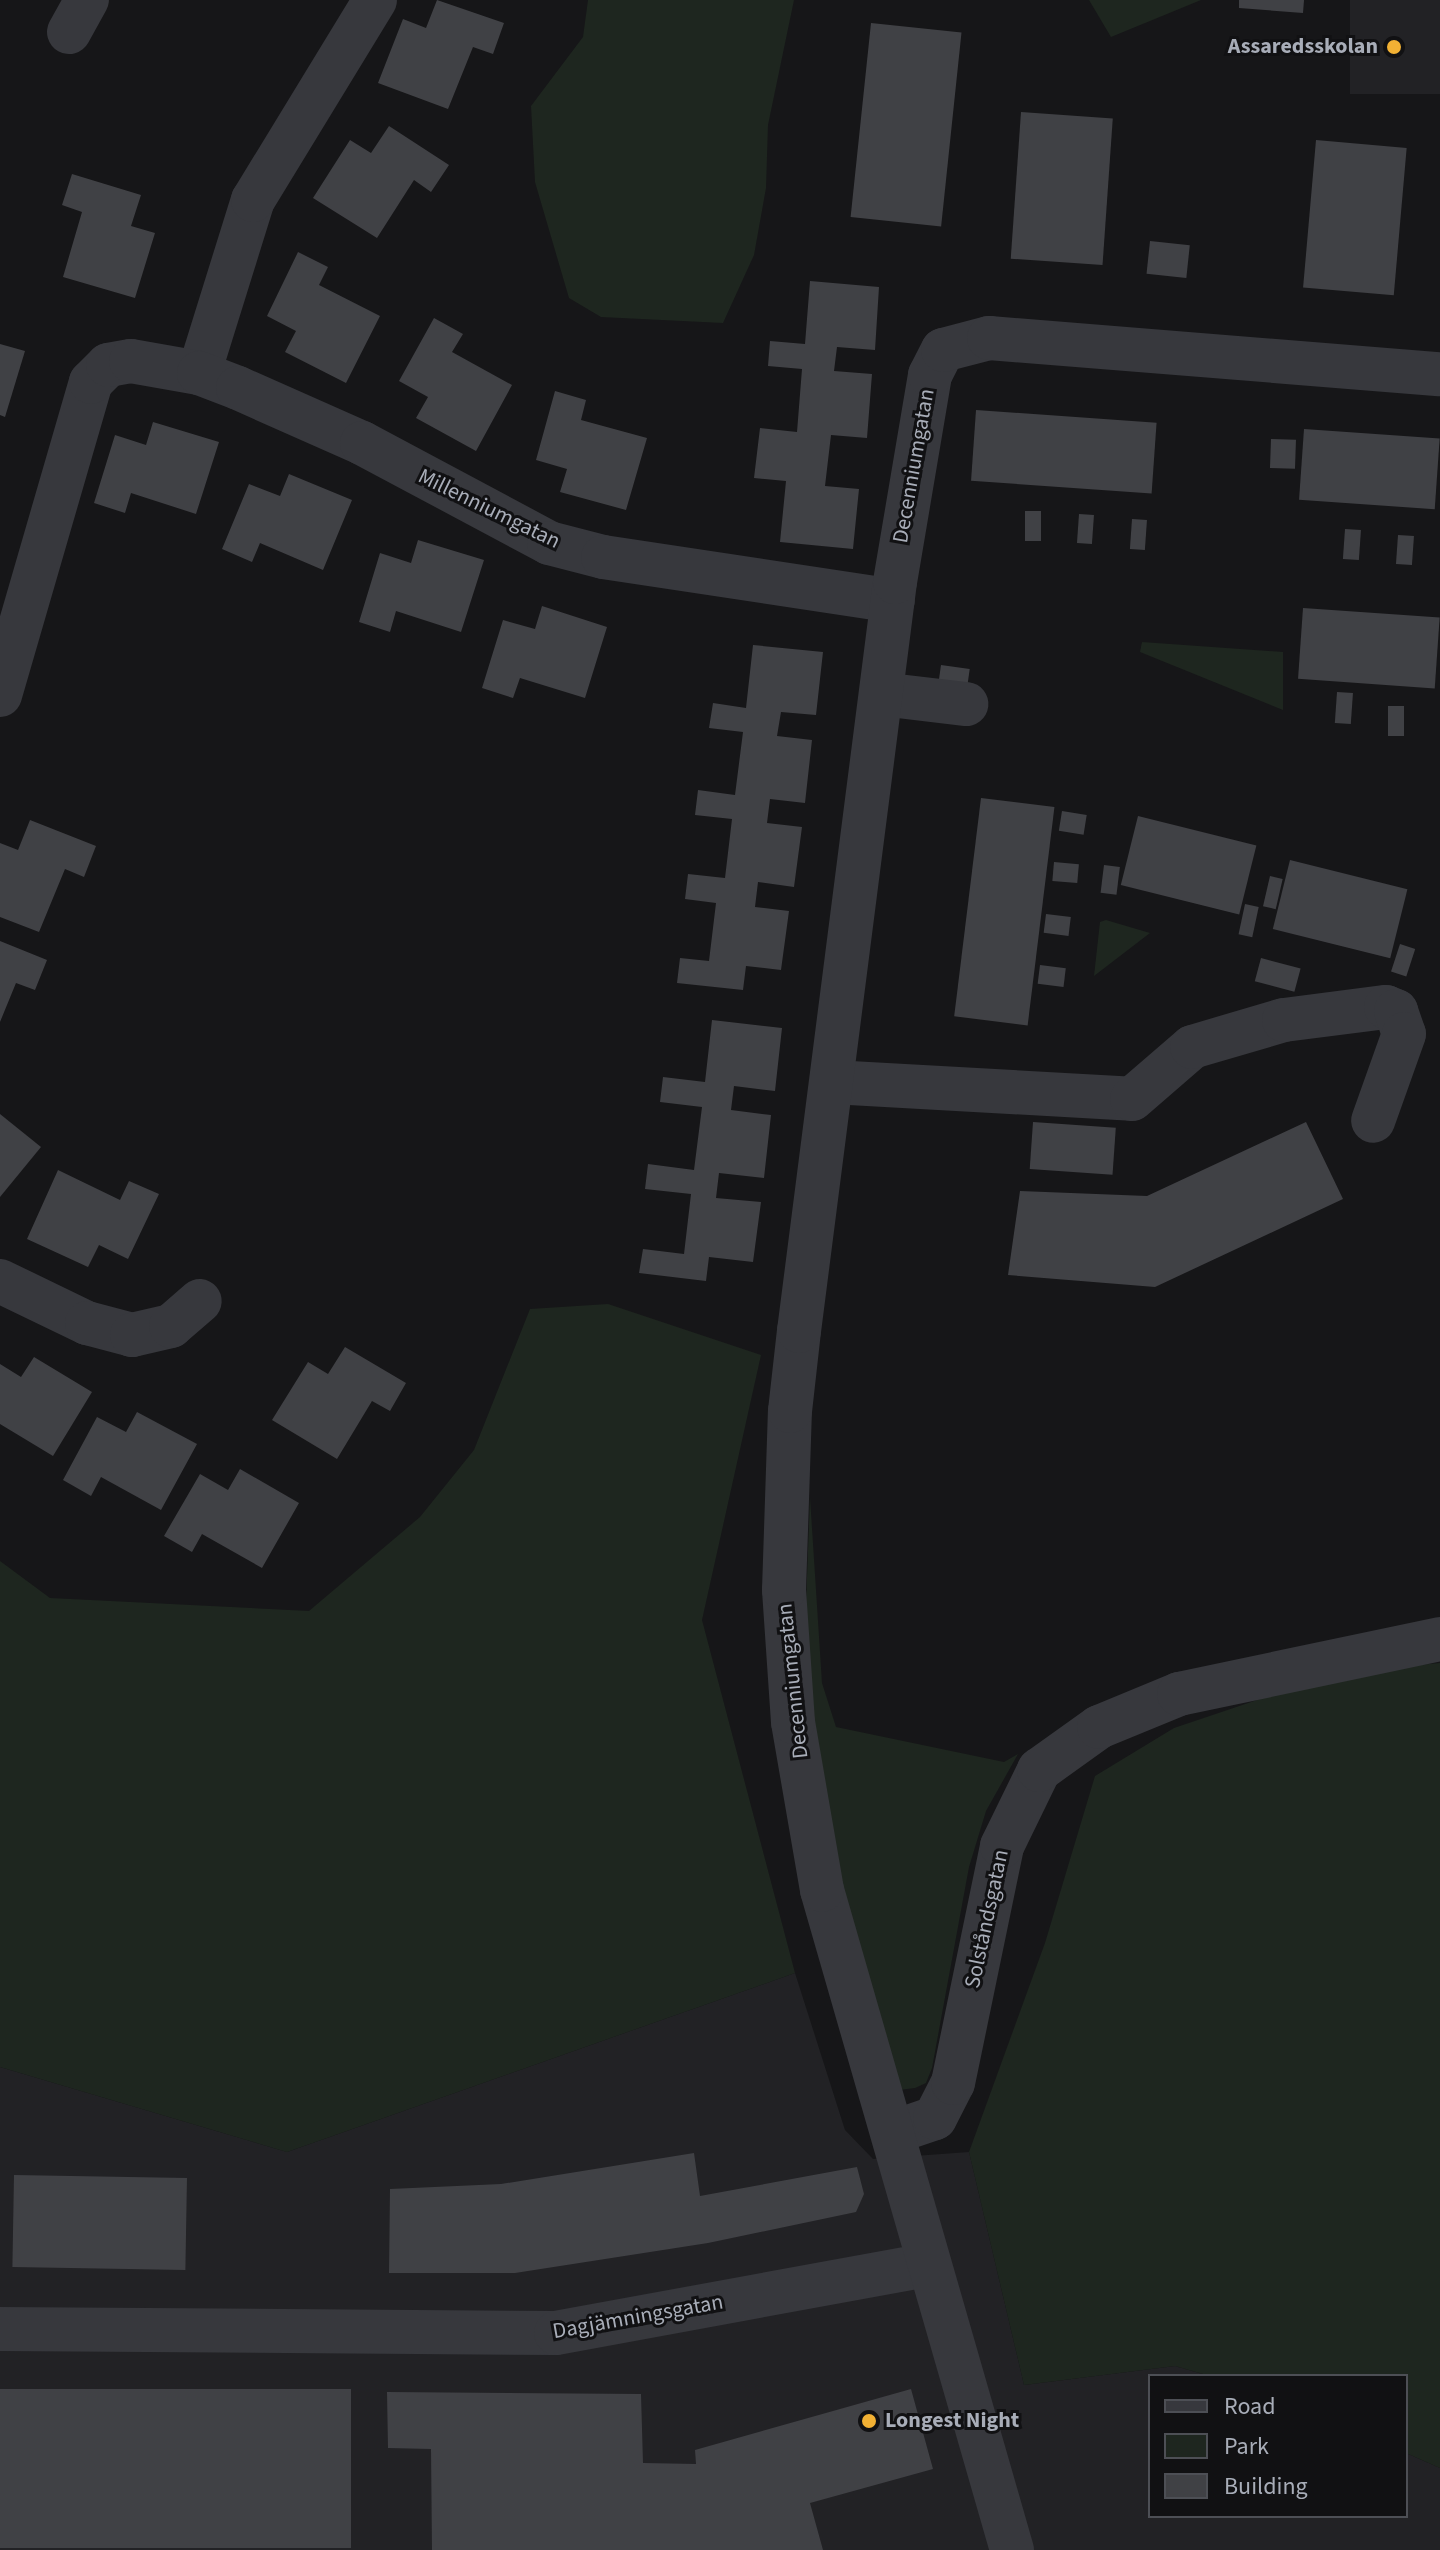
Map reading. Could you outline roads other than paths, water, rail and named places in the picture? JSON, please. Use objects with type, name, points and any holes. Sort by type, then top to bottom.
[{"type":"street","points":[[199,373],[253,200],[375,0]]},
{"type":"street","name":"Decenniumgatan","points":[[928,2265],[894,2132],[822,1890],[793,1722],[784,1590],[790,1411],[893,601],[930,375],[935,359],[952,345],[989,338],[1440,374]]},
{"type":"street","name":"Millenniumgatan","points":[[0,695],[91,382],[108,365],[131,361],[199,373],[362,443],[549,543],[603,557],[893,601]]},
{"type":"street","points":[[881,694],[966,704]]},
{"type":"street","points":[[832,1082],[1132,1099],[1192,1047],[1357,1007],[1396,1011],[1404,1034],[1373,1121]]},
{"type":"street","points":[[0,1281],[120,1334],[171,1326],[200,1301]]},
{"type":"street","name":"Solståndsgatan","points":[[894,2132],[935,2118],[953,2083],[1002,1846],[1039,1770],[1099,1727],[1179,1694],[1440,1639]]},
{"type":"street","points":[[1039,1770],[1075,1715]]},
{"type":"street","points":[[928,2265],[1012,2550]]},
{"type":"street","name":"Dagjämningsgatan","points":[[0,2329],[556,2333],[928,2265]]},
{"type":"place","name":"Assaredsskolan","points":[[1394,47]]},
{"type":"place","name":"Longest Night","points":[[869,2421]]}]
